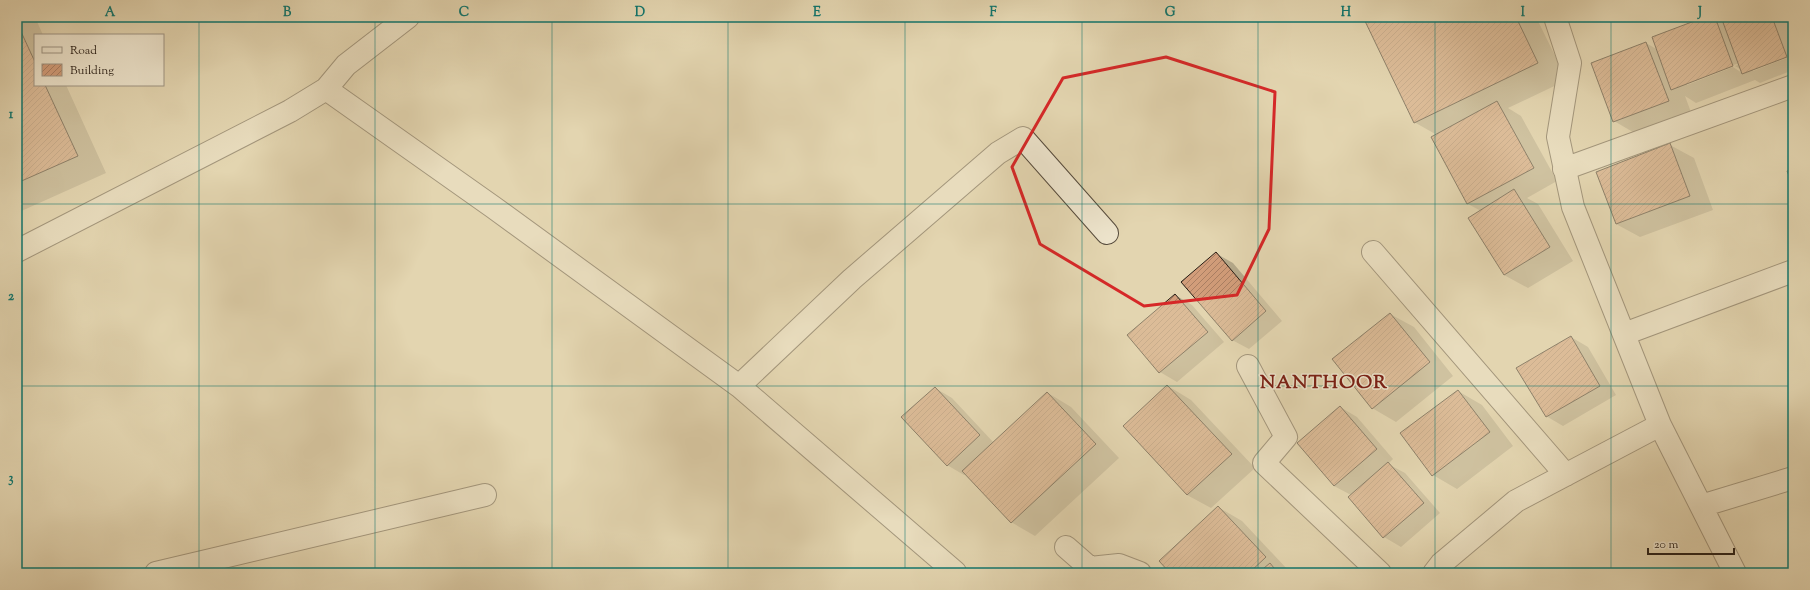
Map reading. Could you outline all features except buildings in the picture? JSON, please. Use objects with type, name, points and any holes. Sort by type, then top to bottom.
[{"type":"street","points":[[17,251],[290,111],[326,88],[346,65],[408,17]]},
{"type":"street","points":[[1555,17],[1570,63],[1558,137],[1572,207],[1660,425],[1735,573]]},
{"type":"street","points":[[1564,169],[1793,86]]},
{"type":"street","points":[[326,88],[493,207],[739,386],[954,572]]},
{"type":"street","points":[[739,386],[875,259],[998,152],[1024,138],[1107,233]]},
{"type":"street","points":[[1373,252],[1566,475]]},
{"type":"street","points":[[1624,334],[1793,271]]},
{"type":"street","points":[[1248,366],[1286,437],[1264,463],[1380,573]]},
{"type":"street","points":[[1434,573],[1441,564],[1516,501],[1660,425]]},
{"type":"street","points":[[1701,506],[1793,478]]},
{"type":"street","points":[[156,573],[485,495]]},
{"type":"street","points":[[1066,547],[1090,568],[1118,565],[1140,573]]},
{"type":"highlighted area","points":[[1166,57],[1275,92],[1269,229],[1237,295],[1144,306],[1040,244],[1012,167],[1063,78]]},
{"type":"district","name":"NANTHOOR","points":[[1324,381]]}]
